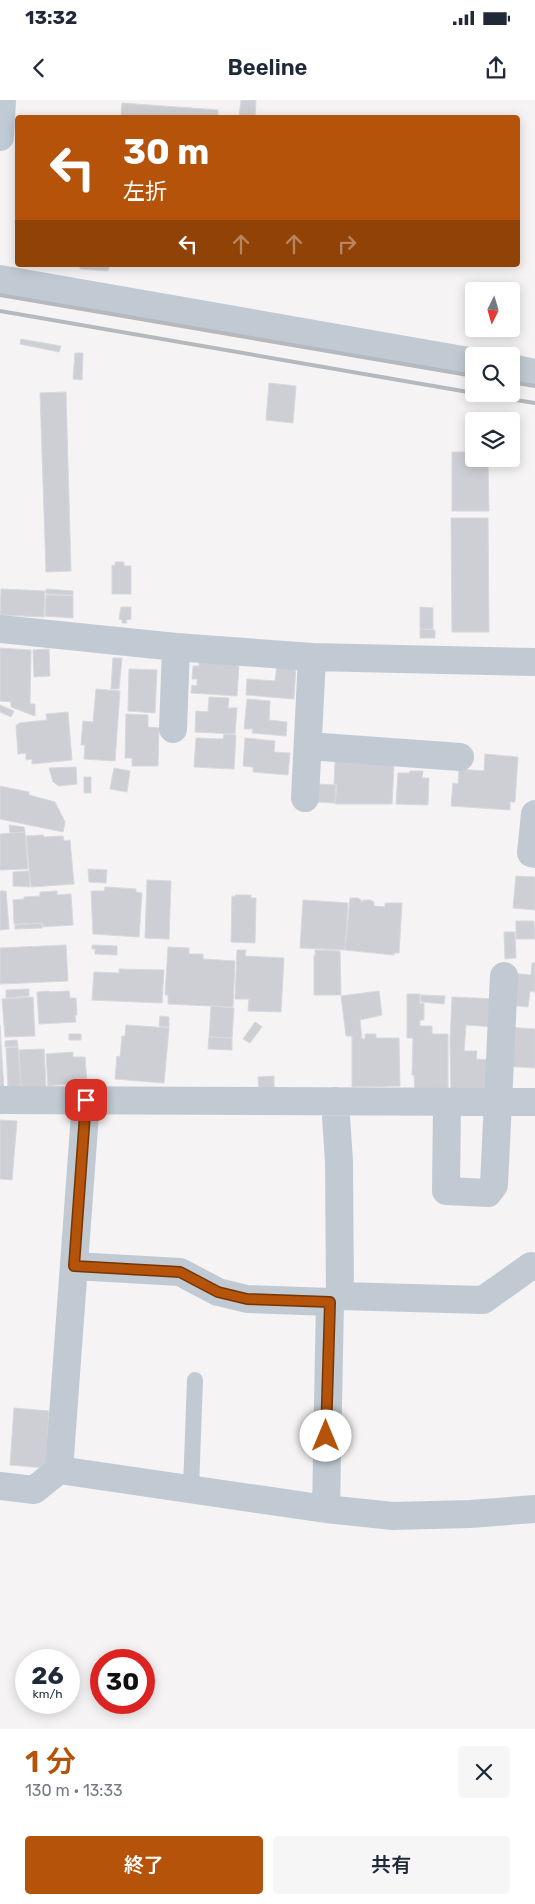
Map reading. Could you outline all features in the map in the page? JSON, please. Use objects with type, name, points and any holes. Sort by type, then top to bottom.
[{"type":"street","points":[[0,137],[2,100]]},
{"type":"street","points":[[0,279],[465,360]]},
{"type":"street","points":[[520,370],[535,372]]},
{"type":"street","points":[[0,629],[176,647],[312,657],[535,662]]},
{"type":"street","points":[[173,729],[176,647]]},
{"type":"street","points":[[305,798],[312,657]]},
{"type":"street","points":[[308,746],[460,758]]},
{"type":"street","points":[[535,814],[531,854],[535,854]]},
{"type":"street","points":[[447,1102],[446,1191],[488,1193],[494,1184],[504,976]]},
{"type":"street","points":[[0,1100],[535,1102]]},
{"type":"street","points":[[59,1470],[86,1100]]},
{"type":"street","points":[[326,1509],[339,1162],[336,1101]]},
{"type":"street","points":[[74,1266],[180,1272],[218,1292],[247,1299],[483,1300],[531,1266],[535,1266]]},
{"type":"street","points":[[0,1486],[34,1490],[59,1470],[326,1509],[393,1516],[470,1514],[535,1508]]},
{"type":"lane","points":[[191,1488],[195,1380]]},
{"type":"building","points":[[241,100],[256,100],[255,115],[239,115]]},
{"type":"building","points":[[122,103],[218,110],[218,115],[121,115]]},
{"type":"building","points":[[80,267],[109,267],[108,271],[80,269]]},
{"type":"building","points":[[21,339],[61,346],[59,352],[20,344]]},
{"type":"building","points":[[75,353],[83,353],[82,380],[73,379]]},
{"type":"building","points":[[269,383],[296,386],[293,423],[266,420]]},
{"type":"building","points":[[66,392],[71,571],[46,572],[40,393]]},
{"type":"building","points":[[452,452],[465,452],[465,467],[488,467],[489,511],[452,511]]},
{"type":"building","points":[[451,518],[488,518],[489,632],[452,632]]},
{"type":"building","points":[[115,562],[124,562],[124,566],[131,566],[131,594],[112,594],[112,565],[115,566]]},
{"type":"building","points":[[1,589],[45,591],[44,617],[0,615]]},
{"type":"building","points":[[46,589],[73,591],[73,595],[46,594]]},
{"type":"building","points":[[46,595],[73,596],[73,618],[45,616]]},
{"type":"building","points":[[121,607],[131,607],[131,619],[126,620],[127,623],[122,623],[122,620],[119,619]]},
{"type":"building","points":[[420,607],[433,608],[433,629],[420,629]]},
{"type":"building","points":[[420,629],[435,630],[435,638],[420,638]]},
{"type":"building","points":[[0,648],[31,650],[30,704],[35,704],[35,716],[11,707],[11,702],[0,701]]},
{"type":"building","points":[[49,649],[50,676],[34,677],[33,650]]},
{"type":"building","points":[[113,658],[122,658],[119,689],[111,689]]},
{"type":"building","points":[[199,661],[239,664],[237,696],[191,693],[192,685],[197,686],[197,679],[192,679],[193,666],[199,666]]},
{"type":"building","points":[[277,664],[296,666],[294,699],[246,695],[247,679],[275,681]]},
{"type":"building","points":[[129,669],[157,670],[155,713],[128,711]]},
{"type":"building","points":[[96,689],[120,691],[115,761],[84,759],[85,745],[81,745],[83,721],[93,722]]},
{"type":"building","points":[[209,697],[229,698],[228,708],[237,708],[235,734],[195,732],[196,711],[208,712]]},
{"type":"building","points":[[247,699],[270,701],[269,720],[287,722],[286,736],[252,733],[253,729],[244,729]]},
{"type":"building","points":[[0,705],[14,711],[11,717],[0,712]]},
{"type":"building","points":[[68,712],[72,760],[32,764],[32,759],[26,760],[26,753],[18,754],[16,725],[47,720],[46,714]]},
{"type":"building","points":[[126,714],[148,715],[148,727],[159,728],[158,766],[132,766],[132,758],[125,758]]},
{"type":"building","points":[[224,734],[236,735],[234,769],[194,767],[196,738],[223,739]]},
{"type":"building","points":[[245,738],[275,741],[274,752],[290,753],[288,775],[253,772],[253,767],[243,766]]},
{"type":"building","points":[[485,754],[518,757],[515,802],[510,802],[510,810],[451,806],[453,783],[458,784],[459,769],[484,771]]},
{"type":"building","points":[[335,761],[394,765],[392,804],[335,804],[337,785],[334,784]]},
{"type":"building","points":[[76,767],[77,784],[59,786],[53,782],[49,768]]},
{"type":"building","points":[[114,768],[130,771],[127,792],[110,789]]},
{"type":"building","points":[[410,771],[423,771],[422,778],[429,778],[428,805],[396,804],[398,773],[409,773]]},
{"type":"building","points":[[84,777],[91,777],[91,793],[84,793]]},
{"type":"building","points":[[317,784],[336,785],[335,803],[316,802]]},
{"type":"building","points":[[0,786],[29,792],[29,795],[55,802],[65,822],[63,832],[0,819]]},
{"type":"building","points":[[9,825],[24,827],[25,832],[10,833]]},
{"type":"building","points":[[25,832],[28,869],[0,870],[0,834]]},
{"type":"building","points":[[43,835],[44,837],[63,836],[64,841],[70,840],[74,884],[31,887],[26,836]]},
{"type":"building","points":[[88,869],[107,870],[106,883],[89,882]]},
{"type":"building","points":[[29,871],[30,887],[13,886],[13,872]]},
{"type":"building","points":[[516,876],[535,877],[535,910],[513,908]]},
{"type":"building","points":[[147,880],[171,881],[169,939],[145,938]]},
{"type":"building","points":[[105,887],[136,889],[136,892],[142,893],[139,937],[93,934],[91,891],[104,891]]},
{"type":"building","points":[[0,891],[6,891],[9,929],[0,930]]},
{"type":"building","points":[[57,891],[57,895],[71,894],[73,925],[43,927],[43,923],[14,924],[13,900],[40,896],[40,892]]},
{"type":"building","points":[[235,895],[251,895],[251,898],[256,898],[255,943],[231,942],[232,896],[236,897]]},
{"type":"building","points":[[350,898],[358,898],[363,902],[363,900],[371,900],[374,902],[374,906],[385,907],[385,903],[402,903],[399,953],[394,953],[394,955],[345,950]]},
{"type":"building","points":[[303,900],[348,903],[345,950],[300,948]]},
{"type":"building","points":[[516,921],[534,921],[535,939],[516,939]]},
{"type":"building","points":[[42,923],[42,928],[15,929],[15,925]]},
{"type":"building","points":[[504,932],[515,932],[516,958],[505,959]]},
{"type":"building","points":[[66,945],[68,981],[0,984],[0,948]]},
{"type":"building","points":[[92,945],[117,946],[117,955],[95,954],[95,949],[92,949]]},
{"type":"building","points":[[168,947],[189,948],[189,954],[203,954],[203,959],[235,961],[233,1007],[168,1004],[168,995],[165,995]]},
{"type":"building","points":[[237,950],[246,950],[245,956],[284,958],[281,1012],[248,1011],[249,999],[235,999]]},
{"type":"building","points":[[315,950],[340,951],[341,995],[314,995]]},
{"type":"building","points":[[532,963],[535,963],[535,992],[530,991],[528,1007],[507,1005],[510,973],[531,975]]},
{"type":"building","points":[[119,969],[164,970],[162,1003],[92,1000],[94,972],[119,973]]},
{"type":"building","points":[[29,989],[29,996],[6,998],[6,990]]},
{"type":"building","points":[[69,991],[70,998],[76,998],[76,1022],[39,1024],[37,992]]},
{"type":"building","points":[[379,991],[382,1015],[360,1020],[362,1039],[365,1039],[365,1034],[376,1034],[376,1038],[399,1038],[400,1086],[352,1087],[352,1036],[346,1036],[341,996]]},
{"type":"building","points":[[407,994],[420,994],[420,1004],[424,1003],[424,1020],[420,1020],[420,1026],[432,1026],[432,1034],[448,1034],[448,1093],[415,1093],[414,1075],[412,1075],[413,1038],[407,1038]]},
{"type":"building","points":[[421,995],[445,996],[444,1004],[421,1002]]},
{"type":"building","points":[[33,997],[35,1036],[5,1037],[2,999]]},
{"type":"building","points":[[452,997],[497,999],[496,1027],[466,1025],[464,1051],[477,1051],[476,1059],[493,1060],[491,1099],[451,1093],[450,1041]]},
{"type":"building","points":[[211,1006],[234,1008],[232,1038],[209,1037]]},
{"type":"building","points":[[160,1016],[169,1017],[169,1027],[159,1026]]},
{"type":"building","points":[[255,1022],[262,1027],[250,1043],[243,1039]]},
{"type":"building","points":[[0,1025],[4,1092],[0,1092]]},
{"type":"building","points":[[126,1025],[169,1028],[164,1083],[115,1079],[117,1056],[120,1057],[122,1036],[125,1036]]},
{"type":"building","points":[[507,1027],[535,1029],[535,1068],[504,1066]]},
{"type":"building","points":[[69,1034],[81,1034],[81,1040],[69,1040]]},
{"type":"building","points":[[209,1037],[232,1038],[232,1050],[208,1049]]},
{"type":"building","points":[[17,1040],[18,1046],[5,1047],[5,1041]]},
{"type":"building","points":[[18,1047],[21,1086],[8,1087],[6,1048]]},
{"type":"building","points":[[44,1049],[46,1087],[21,1088],[19,1050]]},
{"type":"building","points":[[73,1052],[73,1057],[85,1057],[87,1082],[48,1086],[46,1054]]},
{"type":"building","points":[[274,1076],[274,1093],[259,1094],[258,1077]]},
{"type":"building","points":[[0,1120],[17,1121],[12,1180],[0,1179]]},
{"type":"building","points":[[14,1408],[49,1411],[46,1468],[10,1465]]},
{"type":"railway","points":[[0,295],[465,374]]},
{"type":"railway","points":[[0,311],[465,391]]},
{"type":"railway","points":[[520,384],[535,386]]},
{"type":"railway","points":[[520,401],[535,403]]},
{"type":"route","points":[[86,1100],[74,1266],[180,1272],[218,1292],[247,1299],[330,1302],[326,1436]]}]
